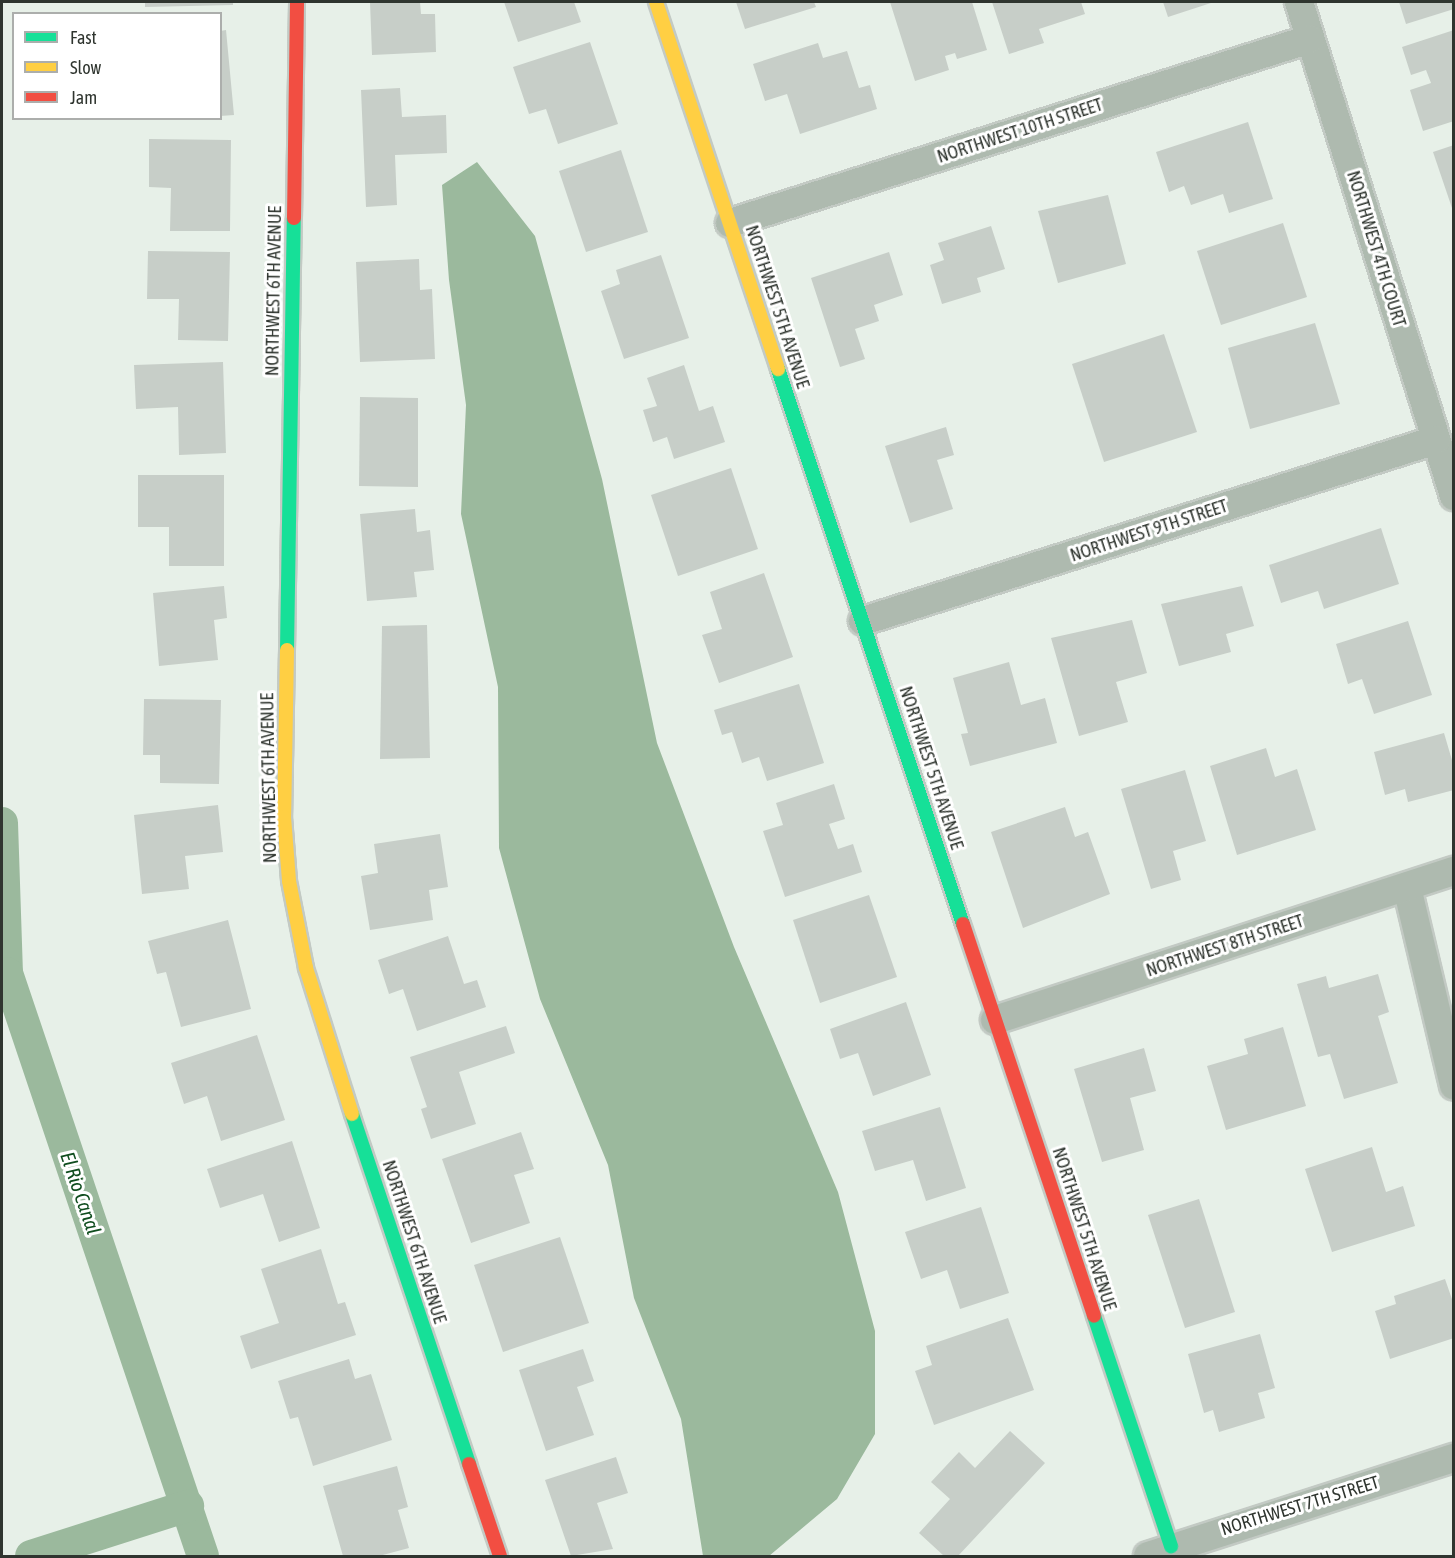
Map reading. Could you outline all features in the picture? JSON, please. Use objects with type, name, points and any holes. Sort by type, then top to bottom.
[{"type":"street","name":"NORTHWEST 6TH AVENUE","points":[[297,2],[284,817],[289,881],[306,968],[336,1066],[500,1557]]},
{"type":"street","name":"NORTHWEST 5TH AVENUE","points":[[656,2],[995,1020],[1159,1551]]},
{"type":"street","name":"NORTHWEST 4TH COURT","points":[[1299,2],[1454,496]]},
{"type":"street","name":"NORTHWEST 10TH STREET","points":[[730,223],[1310,39]]},
{"type":"street","name":"NORTHWEST 9TH STREET","points":[[863,621],[1436,440]]},
{"type":"street","name":"NORTHWEST 8TH STREET","points":[[995,1020],[1454,871]]},
{"type":"street","points":[[1407,887],[1454,1086]]},
{"type":"street","name":"NORTHWEST 7TH STREET","points":[[1159,1551],[1454,1458]]},
{"type":"shaded area","points":[[477,162],[535,236],[602,479],[657,743],[734,947],[838,1192],[875,1331],[875,1434],[837,1499],[769,1556],[703,1556],[681,1419],[634,1298],[608,1165],[540,999],[499,848],[498,687],[461,514],[466,405],[449,280],[442,185]]},
{"type":"building","points":[[145,2],[233,2],[233,5],[145,7]]},
{"type":"building","points":[[370,2],[420,2],[421,14],[435,14],[436,52],[372,55]]},
{"type":"building","points":[[504,2],[574,2],[581,22],[518,42]]},
{"type":"building","points":[[736,2],[814,2],[816,7],[745,29]]},
{"type":"building","points":[[890,2],[972,2],[987,50],[957,59],[955,53],[945,56],[949,70],[915,81]]},
{"type":"building","points":[[992,2],[1081,2],[1085,14],[1039,29],[1044,43],[1009,54]]},
{"type":"building","points":[[1163,2],[1214,2],[1168,17]]},
{"type":"building","points":[[1399,2],[1454,2],[1454,9],[1406,24]]},
{"type":"building","points":[[226,30],[234,115],[222,116],[222,31]]},
{"type":"building","points":[[1454,30],[1454,121],[1423,131],[1410,90],[1431,83],[1426,70],[1411,75],[1402,47]]},
{"type":"building","points":[[590,42],[618,124],[558,144],[546,109],[529,114],[513,67]]},
{"type":"building","points":[[818,43],[823,58],[847,51],[859,88],[870,85],[877,109],[800,134],[787,94],[765,101],[753,64]]},
{"type":"building","points":[[400,88],[402,117],[446,115],[447,153],[395,155],[397,205],[366,207],[361,90]]},
{"type":"building","points":[[1248,122],[1273,199],[1229,213],[1223,194],[1191,205],[1184,186],[1169,192],[1156,152]]},
{"type":"building","points":[[149,139],[231,140],[230,231],[170,231],[171,188],[149,187]]},
{"type":"building","points":[[1454,145],[1454,211],[1453,211],[1433,152]]},
{"type":"building","points":[[621,150],[648,232],[586,252],[559,171]]},
{"type":"building","points":[[1108,195],[1126,264],[1058,283],[1038,211]]},
{"type":"building","points":[[1283,223],[1307,297],[1221,325],[1197,251]]},
{"type":"building","points":[[991,226],[1005,269],[977,278],[981,292],[942,304],[930,265],[944,260],[938,243]]},
{"type":"building","points":[[148,251],[230,252],[228,341],[178,340],[179,299],[147,299]]},
{"type":"building","points":[[889,252],[903,295],[874,305],[879,321],[855,329],[865,359],[840,367],[811,278]]},
{"type":"building","points":[[661,255],[689,338],[624,359],[601,291],[620,284],[616,270]]},
{"type":"building","points":[[419,259],[420,290],[432,289],[435,359],[360,362],[356,262]]},
{"type":"building","points":[[1315,323],[1340,404],[1250,429],[1228,348]]},
{"type":"building","points":[[1164,334],[1197,432],[1104,462],[1072,364]]},
{"type":"building","points":[[223,362],[226,453],[179,455],[178,407],[136,409],[134,365]]},
{"type":"building","points":[[684,365],[699,411],[713,406],[725,442],[674,459],[667,437],[653,442],[643,410],[657,406],[647,378]]},
{"type":"building","points":[[360,397],[418,398],[418,487],[359,486]]},
{"type":"building","points":[[946,427],[954,455],[937,460],[953,509],[910,523],[885,446]]},
{"type":"building","points":[[731,468],[758,549],[678,576],[651,495]]},
{"type":"building","points":[[138,475],[224,475],[224,566],[169,566],[169,527],[138,527]]},
{"type":"building","points":[[415,509],[417,532],[430,530],[434,570],[414,572],[417,597],[367,601],[360,514]]},
{"type":"building","points":[[1381,528],[1399,584],[1324,609],[1318,591],[1281,603],[1269,565]]},
{"type":"building","points":[[764,573],[793,657],[719,683],[702,635],[722,629],[710,592]]},
{"type":"building","points":[[224,586],[227,618],[214,620],[218,660],[159,666],[153,593]]},
{"type":"building","points":[[1242,586],[1254,626],[1226,634],[1231,652],[1179,666],[1161,604]]},
{"type":"building","points":[[1132,620],[1147,673],[1116,682],[1128,722],[1079,736],[1051,638]]},
{"type":"building","points":[[1408,621],[1432,695],[1374,714],[1362,679],[1348,684],[1336,644]]},
{"type":"building","points":[[427,625],[430,758],[380,759],[382,626]]},
{"type":"building","points":[[1009,662],[1021,705],[1045,698],[1057,743],[970,766],[961,734],[968,733],[953,678]]},
{"type":"building","points":[[799,684],[824,763],[767,781],[759,757],[742,763],[732,732],[722,735],[714,710]]},
{"type":"building","points":[[144,699],[221,700],[219,784],[160,783],[160,755],[143,755]]},
{"type":"building","points":[[1444,733],[1454,767],[1454,790],[1408,802],[1405,789],[1385,795],[1374,752]]},
{"type":"building","points":[[1266,748],[1275,777],[1297,769],[1316,830],[1237,855],[1210,766]]},
{"type":"building","points":[[1185,770],[1206,841],[1173,851],[1181,880],[1151,889],[1121,789]]},
{"type":"building","points":[[834,784],[845,819],[829,824],[838,849],[853,844],[862,872],[785,897],[763,831],[783,825],[776,803]]},
{"type":"building","points":[[218,805],[223,852],[185,856],[189,889],[142,894],[134,815]]},
{"type":"building","points":[[1065,807],[1075,837],[1088,832],[1110,894],[1023,928],[991,832]]},
{"type":"building","points":[[440,834],[448,887],[429,890],[433,920],[370,930],[361,876],[378,873],[374,844]]},
{"type":"building","points":[[869,895],[897,977],[820,1003],[793,920]]},
{"type":"building","points":[[228,920],[251,1009],[181,1027],[166,972],[157,974],[148,941]]},
{"type":"building","points":[[448,936],[464,984],[477,980],[486,1007],[417,1031],[403,989],[389,994],[378,960]]},
{"type":"building","points":[[1378,974],[1389,1012],[1378,1016],[1398,1083],[1344,1099],[1330,1054],[1318,1057],[1297,984],[1326,976],[1329,988]]},
{"type":"building","points":[[906,1002],[931,1075],[873,1096],[858,1053],[840,1059],[830,1029]]},
{"type":"building","points":[[506,1026],[515,1053],[459,1072],[476,1124],[431,1139],[421,1109],[427,1107],[410,1057]]},
{"type":"building","points":[[1283,1027],[1306,1106],[1226,1130],[1207,1066],[1248,1054],[1244,1039]]},
{"type":"building","points":[[257,1035],[285,1120],[221,1141],[207,1096],[184,1104],[171,1063]]},
{"type":"building","points":[[1144,1048],[1156,1091],[1130,1098],[1144,1150],[1102,1162],[1074,1069]]},
{"type":"building","points":[[940,1107],[966,1188],[926,1201],[913,1160],[875,1171],[862,1131]]},
{"type":"building","points":[[521,1132],[534,1169],[514,1175],[530,1223],[471,1243],[442,1159]]},
{"type":"building","points":[[292,1141],[320,1228],[279,1242],[263,1194],[220,1208],[207,1169]]},
{"type":"building","points":[[1372,1147],[1386,1192],[1403,1186],[1415,1226],[1332,1252],[1305,1169]]},
{"type":"building","points":[[1199,1199],[1235,1312],[1185,1328],[1148,1215]]},
{"type":"building","points":[[981,1207],[1009,1293],[960,1309],[947,1270],[921,1279],[905,1232]]},
{"type":"building","points":[[560,1237],[589,1323],[503,1352],[474,1265]]},
{"type":"building","points":[[321,1249],[338,1304],[345,1302],[356,1335],[251,1369],[240,1336],[279,1323],[261,1269]]},
{"type":"building","points":[[1445,1279],[1454,1305],[1454,1338],[1390,1359],[1375,1311],[1396,1304],[1394,1296]]},
{"type":"building","points":[[1008,1318],[1034,1390],[934,1425],[915,1371],[932,1365],[926,1346]]},
{"type":"building","points":[[1260,1334],[1275,1388],[1258,1393],[1265,1418],[1219,1432],[1213,1410],[1204,1413],[1188,1354]]},
{"type":"building","points":[[583,1349],[594,1381],[577,1387],[594,1435],[546,1451],[519,1370]]},
{"type":"building","points":[[349,1359],[355,1379],[371,1374],[392,1440],[313,1466],[298,1417],[290,1419],[278,1381]]},
{"type":"building","points":[[1010,1431],[1045,1463],[958,1556],[944,1556],[919,1533],[950,1499],[931,1482],[959,1452],[975,1468]]},
{"type":"building","points":[[616,1457],[628,1493],[597,1503],[613,1549],[571,1556],[545,1480]]},
{"type":"building","points":[[397,1466],[408,1507],[398,1510],[409,1548],[379,1556],[343,1556],[323,1486]]},
{"type":"waterway","name":"El Rio Canal","points":[[2,823],[7,973],[203,1556]]},
{"type":"waterway","points":[[31,1556],[188,1506]]},
{"type":"traffic: fast","points":[[287,650],[294,218]]},
{"type":"traffic: fast","points":[[778,369],[963,924]]},
{"type":"traffic: fast","points":[[352,1114],[469,1464]]},
{"type":"traffic: fast","points":[[1094,1316],[1171,1546]]},
{"type":"traffic: slow","points":[[656,2],[778,369]]},
{"type":"traffic: slow","points":[[287,650],[284,817],[289,881],[306,968],[352,1114]]},
{"type":"traffic: jam","points":[[294,218],[297,2]]},
{"type":"traffic: jam","points":[[963,924],[1094,1316]]},
{"type":"traffic: jam","points":[[469,1464],[500,1556]]}]
